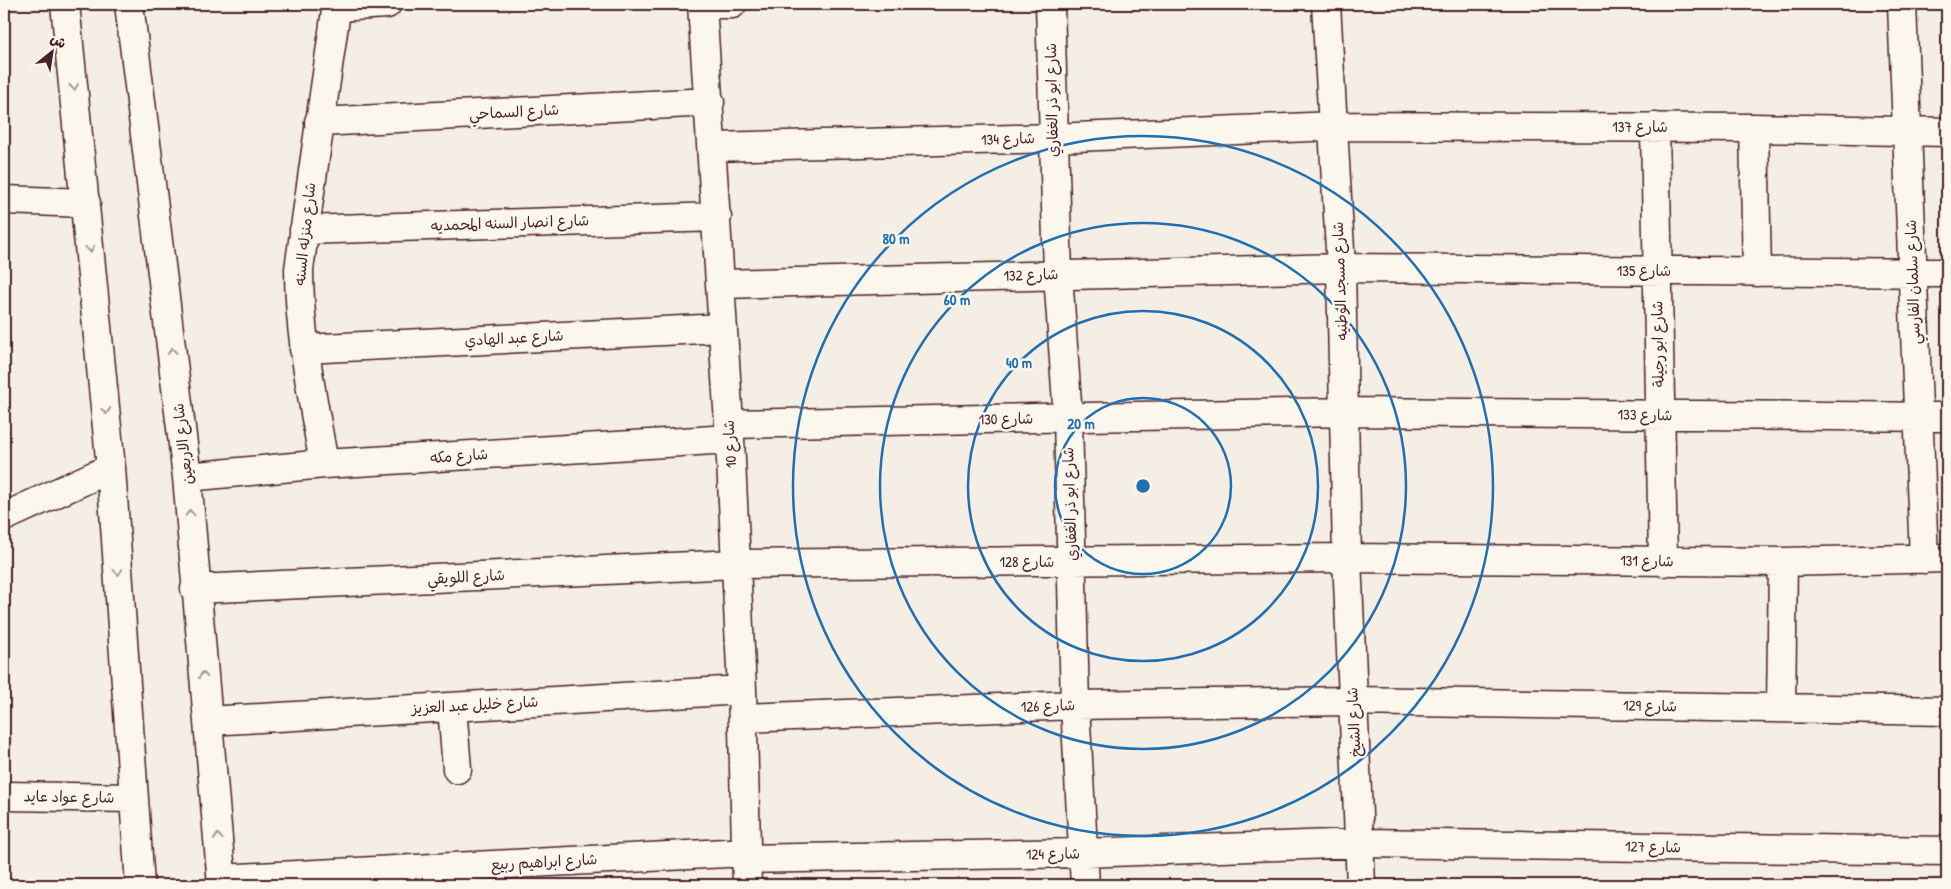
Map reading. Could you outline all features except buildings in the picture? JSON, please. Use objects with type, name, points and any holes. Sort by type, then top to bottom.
[{"type":"street","points":[[65,4],[111,468],[140,885]]},
{"type":"street","name":"شارع الاربعين","points":[[129,4],[187,477],[195,590],[222,882]]},
{"type":"street","points":[[336,5],[388,4]]},
{"type":"street","points":[[702,4],[732,4]]},
{"type":"street","name":"شارع 10","points":[[702,4],[710,102],[730,432],[742,690],[747,865]]},
{"type":"street","name":"شارع ابو ذر الغفاري","points":[[1050,4],[1058,274],[1068,418],[1075,705],[1085,885]]},
{"type":"street","name":"شارع مسجد الوطنيه","points":[[1326,4],[1341,268],[1347,558]]},
{"type":"street","name":"شارع سلمان الفارسي","points":[[1902,4],[1919,418],[1936,558]]},
{"type":"street","name":"شارع منزله السنه","points":[[324,464],[304,349],[299,309],[299,270],[336,5]]},
{"type":"street","name":"شارع السماحي","points":[[319,122],[710,102]]},
{"type":"street","name":"شارع 134","points":[[712,147],[1053,138],[1333,126]]},
{"type":"street","name":"شارع 137","points":[[1333,126],[1656,127],[1947,132]]},
{"type":"street","name":"شارع ابو رجيلة","points":[[1656,127],[1659,415],[1663,562]]},
{"type":"street","points":[[1754,128],[1756,272]]},
{"type":"street","points":[[4,200],[86,203]]},
{"type":"street","name":"شارع انصار السنه المحمديه","points":[[304,230],[717,217]]},
{"type":"street","name":"شارع 135","points":[[1341,268],[1947,273]]},
{"type":"street","name":"شارع 132","points":[[721,284],[1341,268]]},
{"type":"street","name":"شارع عبد الهادي","points":[[304,349],[723,328]]},
{"type":"street","name":"شارع 133","points":[[1344,412],[1947,417]]},
{"type":"street","name":"شارع 130","points":[[730,432],[1068,418],[1344,412]]},
{"type":"street","name":"شارع مكه","points":[[187,477],[324,464],[730,432]]},
{"type":"street","points":[[4,517],[111,468]]},
{"type":"street","name":"شارع 128","points":[[736,564],[1347,558]]},
{"type":"street","name":"شارع 131","points":[[1347,558],[1663,562],[1783,562],[1936,558]]},
{"type":"street","name":"شارع الشيخ","points":[[1347,558],[1361,885]]},
{"type":"street","points":[[1781,708],[1783,562]]},
{"type":"street","name":"شارع اللويقي","points":[[195,590],[736,564]]},
{"type":"street","name":"شارع خليل عبد العزيز","points":[[208,721],[742,690]]},
{"type":"street","name":"شارع 126","points":[[743,718],[1075,705],[1353,701]]},
{"type":"street","name":"شارع 129","points":[[1353,701],[1947,711]]},
{"type":"street","points":[[452,706],[457,769]]},
{"type":"street","name":"شارع عواد عايد","points":[[4,796],[134,798]]},
{"type":"street","name":"شارع 127","points":[[1360,843],[1947,851]]},
{"type":"street","name":"شارع 124","points":[[747,865],[1360,843]]},
{"type":"street","name":"شارع ابراهيم ربيع","points":[[222,882],[747,865]]}]
